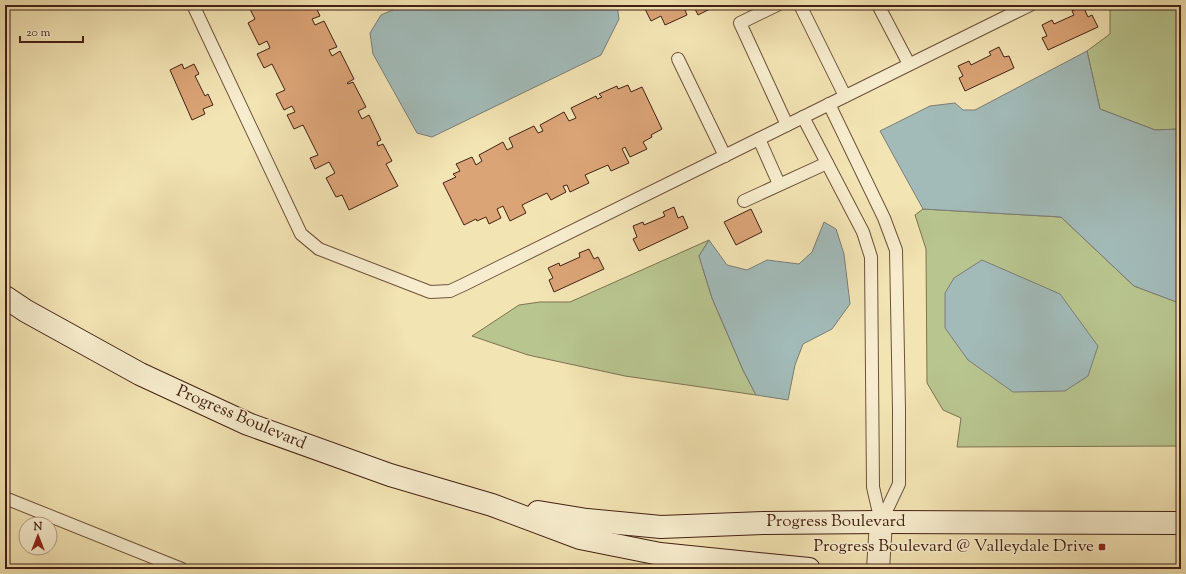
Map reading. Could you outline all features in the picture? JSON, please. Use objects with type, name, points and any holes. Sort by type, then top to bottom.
[{"type":"main road","name":"Progress Boulevard","points":[[5,297],[26,311],[140,374],[248,424],[390,475],[492,504],[587,540],[660,554],[809,569]]},
{"type":"main road","name":"Progress Boulevard","points":[[492,504],[587,520],[661,527],[763,523],[881,522],[1181,523]]},
{"type":"main road","points":[[878,569],[881,522]]},
{"type":"lane","points":[[193,5],[301,234],[319,249],[430,292],[450,291],[1030,5]]},
{"type":"lane","points":[[777,5],[740,23],[787,125]]},
{"type":"lane","points":[[800,5],[845,96]]},
{"type":"lane","points":[[878,5],[909,64]]},
{"type":"lane","points":[[678,59],[725,156]]},
{"type":"lane","points":[[829,104],[884,218],[896,250],[899,484],[881,522]]},
{"type":"lane","points":[[804,117],[863,232],[871,257],[873,487],[881,522]]},
{"type":"lane","points":[[759,139],[779,184]]},
{"type":"lane","points":[[744,201],[827,162]]},
{"type":"lane","points":[[5,498],[182,569]]},
{"type":"green space","points":[[1120,5],[1181,5],[1181,129],[1155,130],[1100,109],[1087,51],[1110,34],[1110,10]]},
{"type":"green space","points":[[923,209],[1061,217],[1134,286],[1180,303],[1181,446],[957,447],[961,418],[943,410],[927,383],[926,249],[915,215]]},
{"type":"green space","points":[[709,240],[699,256],[712,298],[743,370],[756,395],[625,376],[528,355],[472,336],[519,305],[540,302],[570,302]]},
{"type":"water","points":[[404,5],[617,5],[619,19],[601,55],[432,137],[417,133],[373,54],[370,33],[381,15]]},
{"type":"water","points":[[1087,51],[1100,109],[1155,130],[1181,129],[1181,304],[1134,286],[1061,217],[923,209],[880,131],[930,106],[955,103],[963,110],[975,110]]},
{"type":"water","points":[[824,222],[836,229],[844,254],[850,304],[832,329],[803,344],[795,365],[788,400],[756,395],[743,370],[712,298],[699,256],[709,240],[727,265],[747,270],[767,260],[799,264],[812,252]]},
{"type":"water","points":[[982,260],[1060,294],[1098,346],[1088,376],[1065,391],[1013,392],[968,360],[945,328],[945,293],[954,278]]},
{"type":"building","points":[[248,5],[315,5],[320,16],[312,19],[315,25],[324,21],[337,47],[329,50],[332,56],[340,51],[354,79],[347,83],[353,82],[366,107],[358,111],[362,119],[369,115],[381,140],[377,142],[378,146],[383,144],[392,161],[386,164],[398,186],[349,210],[342,195],[336,197],[326,178],[335,173],[329,162],[315,169],[310,158],[318,155],[303,125],[294,129],[287,115],[295,112],[292,106],[284,110],[276,94],[285,90],[272,64],[264,68],[257,54],[270,48],[267,41],[259,45],[248,23],[255,19]]},
{"type":"building","points":[[643,5],[683,5],[687,15],[665,25],[661,16],[651,21]]},
{"type":"building","points":[[693,5],[718,5],[698,15]]},
{"type":"building","points":[[1083,6],[1088,17],[1092,15],[1098,27],[1048,50],[1042,38],[1047,36],[1042,25],[1052,20],[1054,24],[1074,15],[1072,11]]},
{"type":"building","points":[[999,47],[1004,57],[1009,56],[1014,68],[965,91],[959,78],[963,76],[958,66],[969,61],[971,65],[991,55],[989,52]]},
{"type":"building","points":[[182,64],[184,69],[194,64],[199,74],[195,76],[205,96],[208,94],[213,105],[203,109],[205,114],[192,120],[170,70]]},
{"type":"building","points":[[628,85],[631,92],[642,87],[662,129],[651,135],[652,137],[643,142],[647,149],[630,157],[625,147],[622,149],[629,163],[611,171],[608,165],[585,175],[589,183],[570,192],[567,185],[563,186],[566,192],[551,200],[547,193],[522,205],[526,213],[510,221],[503,206],[497,209],[501,218],[489,224],[486,217],[477,221],[476,219],[464,225],[443,183],[456,177],[453,174],[460,171],[456,164],[472,157],[476,165],[482,161],[479,155],[503,142],[507,150],[513,147],[509,138],[534,126],[538,133],[543,131],[540,125],[564,112],[569,121],[576,118],[571,108],[596,96],[597,99],[602,97],[599,94],[617,86],[618,89]]},
{"type":"building","points":[[674,207],[678,218],[683,216],[688,228],[639,251],[633,239],[637,237],[633,226],[643,222],[644,225],[665,216],[663,212]]},
{"type":"building","points":[[751,209],[762,232],[736,245],[724,222]]},
{"type":"building","points":[[589,249],[594,259],[598,257],[604,269],[554,292],[549,280],[553,278],[548,268],[559,263],[560,266],[580,257],[579,253]]},
{"type":"place","name":"Progress Boulevard @ Valleydale Drive","points":[[1102,547]]}]
